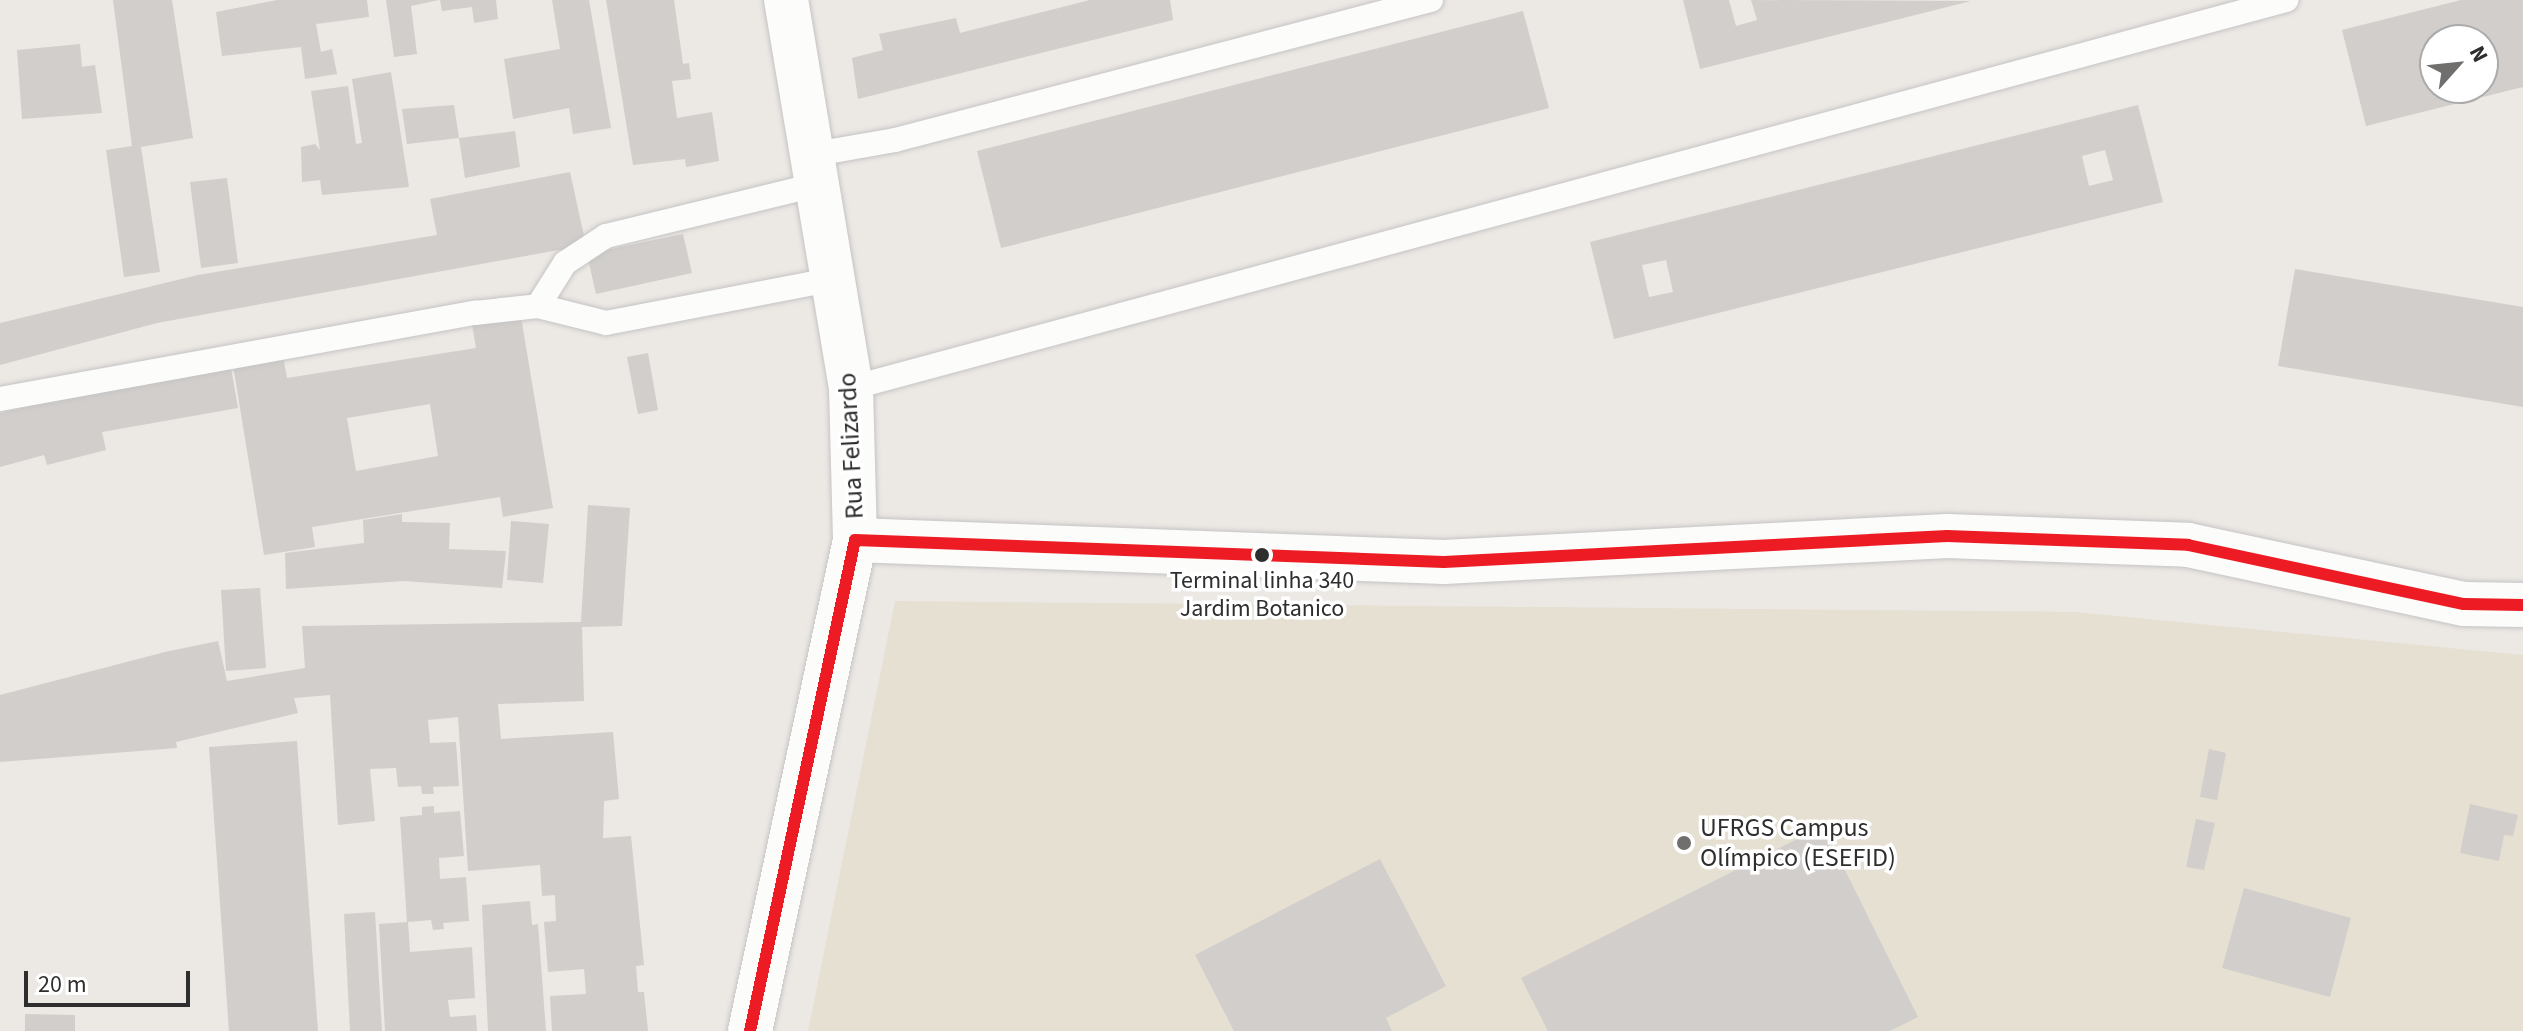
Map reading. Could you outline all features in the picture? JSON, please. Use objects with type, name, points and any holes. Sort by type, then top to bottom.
[{"type":"street","name":"Rua Felizardo","points":[[750,1031],[855,540],[851,388],[818,169],[786,0]]},
{"type":"street","points":[[855,540],[1444,562],[1947,536],[2173,544],[2464,604],[2523,605]]},
{"type":"lane","points":[[538,306],[565,263],[606,236],[818,169],[895,140],[1431,0]]},
{"type":"lane","points":[[851,388],[2286,0]]},
{"type":"lane","points":[[0,399],[538,306],[606,323],[835,279]]},
{"type":"shaded area","name":"UFRGS Campus Olímpico (ESEFID)","points":[[895,601],[2075,612],[2523,655],[2523,1031],[808,1031]]},
{"type":"building","points":[[113,0],[172,0],[193,138],[141,147],[160,272],[124,277],[106,150],[132,146]]},
{"type":"building","points":[[277,0],[367,0],[369,17],[316,24],[321,52],[332,49],[337,74],[305,79],[301,47],[222,56],[216,12]]},
{"type":"building","points":[[386,0],[439,0],[411,6],[417,54],[394,57]]},
{"type":"building","points":[[440,0],[496,0],[498,19],[474,23],[472,7],[442,11]]},
{"type":"building","points":[[552,0],[589,0],[611,128],[573,134],[569,108],[513,119],[504,59],[560,49]]},
{"type":"building","points":[[606,0],[674,0],[683,64],[689,63],[691,79],[672,81],[677,118],[712,112],[719,161],[686,167],[685,159],[633,165]]},
{"type":"building","points":[[1090,0],[1170,0],[1173,20],[858,99],[852,58],[883,50],[879,34],[956,18],[960,33]]},
{"type":"building","points":[[1683,0],[1729,0],[1736,26],[1757,20],[1751,0],[1971,1],[1700,69]]},
{"type":"building","points":[[2461,0],[2523,0],[2523,87],[2499,93],[2499,24],[2419,24],[2419,104],[2455,104],[2366,126],[2342,30]]},
{"type":"building","points":[[1523,11],[1549,108],[1001,248],[977,151]]},
{"type":"building","points":[[80,44],[82,67],[95,65],[102,113],[22,119],[17,50]]},
{"type":"building","points":[[391,72],[409,187],[322,195],[320,180],[302,182],[301,147],[315,144],[320,150],[311,91],[348,86],[356,144],[362,143],[352,79]]},
{"type":"building","points":[[454,105],[459,138],[407,144],[402,109]]},
{"type":"building","points":[[2138,105],[2163,202],[1614,339],[1590,242]],"holes":[[[2105,150],[2113,180],[2089,186],[2082,156]],[[1666,260],[1673,292],[1649,297],[1642,265]]]},
{"type":"building","points":[[515,131],[520,167],[465,178],[459,138]]},
{"type":"building","points":[[570,172],[586,245],[157,323],[0,365],[0,323],[198,275],[437,235],[430,199]]},
{"type":"building","points":[[227,178],[238,263],[201,268],[190,182]]},
{"type":"building","points":[[683,234],[692,273],[596,294],[587,254]]},
{"type":"building","points":[[2295,269],[2523,307],[2523,407],[2278,366]]},
{"type":"building","points":[[521,317],[553,508],[503,517],[500,497],[312,527],[315,547],[264,555],[233,365],[283,356],[287,378],[476,348],[472,325]],"holes":[[[430,404],[438,456],[356,471],[347,418]]]},
{"type":"building","points":[[648,353],[658,410],[638,414],[627,357]]},
{"type":"building","points":[[231,368],[238,408],[102,432],[106,450],[47,465],[44,455],[0,467],[0,413],[90,392]]},
{"type":"building","points":[[588,505],[630,508],[622,626],[582,627],[584,701],[498,704],[501,739],[613,732],[619,799],[604,801],[603,838],[631,836],[644,965],[636,966],[638,992],[644,992],[648,1031],[552,1031],[550,996],[586,994],[584,969],[548,972],[544,922],[556,921],[555,895],[542,896],[540,865],[468,871],[458,717],[428,720],[430,743],[456,742],[459,786],[433,787],[434,794],[422,794],[421,786],[398,787],[396,768],[370,769],[375,821],[338,825],[330,695],[294,698],[298,713],[176,742],[177,748],[0,762],[0,695],[165,652],[218,641],[227,681],[305,668],[302,626],[581,622]]},
{"type":"building","points":[[402,514],[402,522],[450,523],[449,549],[506,551],[502,588],[404,581],[286,589],[285,553],[364,543],[363,520]]},
{"type":"building","points":[[511,521],[549,524],[543,583],[507,580]]},
{"type":"building","points":[[260,588],[266,668],[226,671],[221,590]]},
{"type":"building","points":[[297,741],[318,1031],[229,1031],[209,747]]},
{"type":"building","points":[[2209,749],[2226,753],[2217,800],[2200,797]]},
{"type":"building","points":[[2470,804],[2518,815],[2513,836],[2504,835],[2499,861],[2460,853]]},
{"type":"building","points":[[434,806],[434,813],[460,811],[464,856],[439,858],[440,879],[466,877],[469,921],[443,923],[444,929],[433,930],[431,920],[408,922],[410,952],[472,947],[475,998],[448,1000],[450,1017],[476,1015],[477,1031],[385,1031],[379,924],[407,922],[400,817],[422,815],[422,807]]},
{"type":"building","points":[[2196,819],[2215,823],[2204,870],[2186,867]]},
{"type":"building","points":[[1823,826],[1918,1017],[1890,1031],[1548,1031],[1521,978]]},
{"type":"building","points":[[1380,859],[1446,986],[1386,1018],[1392,1031],[1234,1031],[1195,955]]},
{"type":"building","points":[[2244,888],[2351,918],[2330,997],[2222,968]]},
{"type":"building","points":[[530,901],[532,925],[538,924],[546,1031],[488,1031],[482,905]]},
{"type":"building","points":[[375,912],[382,1031],[350,1031],[344,914]]},
{"type":"building","points":[[25,1014],[75,1015],[75,1031],[25,1031]]},
{"type":"transit line","points":[[750,1031],[855,540],[1444,562],[1947,536],[2188,545],[2464,604],[2523,605]]},
{"type":"place","name":"Terminal linha 340 Jardim Botanico","points":[[1262,555]]},
{"type":"place","name":"UFRGS Campus Olímpico (ESEFID)","points":[[1684,843]]}]
